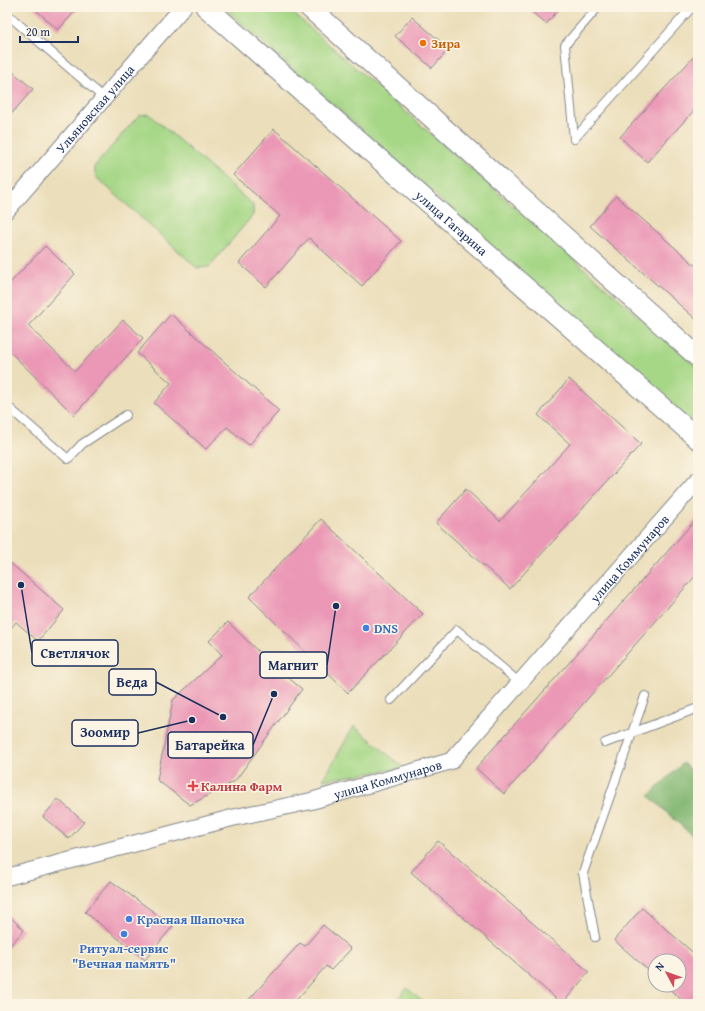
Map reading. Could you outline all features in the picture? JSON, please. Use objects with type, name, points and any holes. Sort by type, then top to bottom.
[{"type":"street","name":"Ульяновская улица","points":[[7,210],[183,7]]},
{"type":"street","name":"улица Гагарина","points":[[206,7],[698,439]]},
{"type":"street","points":[[309,7],[698,357]]},
{"type":"street","name":"улица Коммунаров","points":[[7,876],[232,818],[312,801],[451,761],[698,480]]},
{"type":"lane","points":[[598,7],[565,45],[574,139],[692,7]]},
{"type":"lane","points":[[7,14],[104,98]]},
{"type":"lane","points":[[8,408],[68,459],[82,444],[126,415]]},
{"type":"lane","points":[[391,700],[457,630],[520,683]]},
{"type":"lane","points":[[595,937],[582,873],[645,696]]},
{"type":"lane","points":[[605,743],[698,708]]},
{"type":"green space","points":[[223,7],[286,7],[698,368],[698,411],[690,421]]},
{"type":"green space","points":[[149,114],[253,205],[253,215],[209,267],[197,268],[96,177],[94,167],[139,115]]},
{"type":"green space","points":[[354,726],[404,768],[323,780]]},
{"type":"green space","points":[[683,763],[698,777],[698,841],[649,796]]},
{"type":"green space","points":[[407,988],[425,1004],[393,1004]]},
{"type":"building","points":[[33,7],[79,7],[58,30]]},
{"type":"building","points":[[526,7],[561,7],[546,24]]},
{"type":"building","name":"Зира","points":[[412,17],[449,49],[432,68],[395,36]]},
{"type":"building","points":[[698,52],[698,106],[647,162],[620,137]]},
{"type":"building","points":[[7,67],[33,89],[7,119]]},
{"type":"building","points":[[274,129],[401,241],[362,286],[309,238],[266,287],[239,263],[280,216],[233,175]]},
{"type":"building","points":[[616,196],[698,268],[698,321],[590,226]]},
{"type":"building","points":[[45,246],[75,274],[28,326],[75,371],[123,320],[143,338],[74,415],[7,349],[7,286]]},
{"type":"building","points":[[171,314],[279,411],[249,445],[227,427],[206,449],[154,403],[171,383],[137,353]]},
{"type":"building","points":[[569,379],[641,444],[510,589],[436,523],[466,489],[500,521],[570,444],[538,415]]},
{"type":"building","points":[[698,517],[698,573],[504,794],[476,768]]},
{"type":"building","points":[[321,519],[423,614],[348,693],[249,597]]},
{"type":"building","points":[[7,560],[64,610],[38,641],[16,622],[7,633]]},
{"type":"building","points":[[228,622],[270,663],[302,689],[235,781],[190,805],[157,780],[173,700],[222,655],[209,641]]},
{"type":"building","points":[[58,799],[84,822],[69,839],[43,817]]},
{"type":"building","points":[[438,841],[589,972],[562,1004],[411,872]]},
{"type":"building","name":"Красная Шапочка","points":[[111,881],[173,926],[145,960],[85,912]]},
{"type":"building","points":[[642,908],[698,957],[698,1004],[686,1004],[674,993],[687,993],[687,953],[647,953],[647,969],[614,940]]},
{"type":"building","points":[[7,914],[24,930],[7,949]]},
{"type":"building","points":[[323,925],[351,949],[331,970],[326,966],[293,1004],[245,1004],[300,943],[305,946]]},
{"type":"place","name":"Зира","points":[[423,43]]},
{"type":"place","name":"Светлячок","points":[[21,585]]},
{"type":"place","name":"Магнит","points":[[336,606]]},
{"type":"place","name":"DNS","points":[[366,628]]},
{"type":"place","name":"Батарейка","points":[[274,694]]},
{"type":"place","name":"Веда","points":[[223,717]]},
{"type":"place","name":"Зоомир","points":[[192,720]]},
{"type":"place","name":"Калина Фарм","points":[[193,786]]},
{"type":"place","name":"Красная Шапочка","points":[[129,919]]},
{"type":"place","name":"Ритуал-сервис \"Вечная память\"","points":[[124,934]]}]
